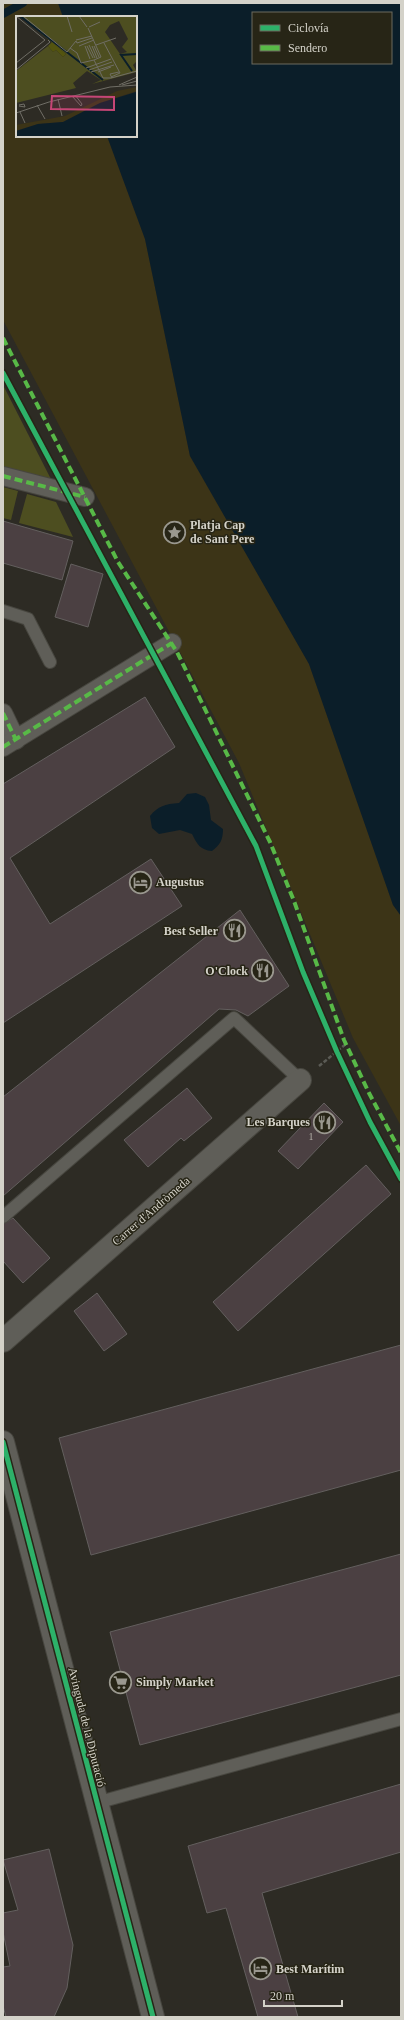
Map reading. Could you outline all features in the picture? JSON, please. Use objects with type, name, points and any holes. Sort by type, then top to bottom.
[{"type":"street","points":[[3,476],[85,497]]},
{"type":"street","points":[[3,713],[9,744],[172,643]]},
{"type":"street","name":"Carrer d'Andròmeda","points":[[3,1341],[300,1080]]},
{"type":"street","name":"Avinguda de la Diputació","points":[[3,1442],[153,2017]]},
{"type":"lane","points":[[3,611],[28,618],[50,662]]},
{"type":"lane","points":[[3,1217],[234,1018],[300,1080]]},
{"type":"lane","points":[[96,1803],[401,1719]]},
{"type":"path","points":[[332,1056],[346,1044]]},
{"type":"shaded area","points":[[3,385],[57,491],[3,476]]},
{"type":"shaded area","points":[[3,487],[18,491],[11,520],[3,518]]},
{"type":"shaded area","points":[[27,494],[56,502],[73,537],[19,523]]},
{"type":"sand","name":"Platja Cap de Sant Pere","points":[[3,3],[58,3],[63,16],[16,16],[16,137],[107,137],[145,239],[190,456],[309,664],[393,905],[401,916],[401,1126],[353,1038],[239,763],[3,320]]},
{"type":"water","points":[[58,3],[401,3],[401,916],[393,905],[309,664],[190,456],[145,239],[107,137],[137,137],[137,16],[63,16]]},
{"type":"water","points":[[196,793],[205,797],[209,805],[211,820],[223,829],[220,842],[212,851],[199,846],[192,834],[180,830],[159,834],[152,828],[150,816],[156,810],[166,805],[179,803],[187,794]]},
{"type":"building","points":[[3,521],[73,541],[62,580],[3,563]]},
{"type":"building","points":[[71,564],[103,574],[88,627],[55,617]]},
{"type":"building","name":"Augustus","points":[[145,697],[175,747],[10,858],[50,924],[151,859],[182,906],[3,1023],[3,784]]},
{"type":"building","points":[[240,910],[289,986],[248,1016],[236,1010],[219,1009],[3,1196],[3,1097]]},
{"type":"building","points":[[187,1088],[212,1118],[184,1141],[181,1138],[148,1167],[124,1140]]},
{"type":"building","points":[[324,1103],[343,1122],[298,1169],[278,1151]]},
{"type":"building","points":[[366,1165],[391,1194],[238,1331],[213,1302]]},
{"type":"building","points":[[13,1218],[50,1258],[23,1283],[3,1261],[3,1224]]},
{"type":"building","points":[[97,1293],[127,1334],[104,1351],[74,1311]]},
{"type":"building","points":[[401,1345],[401,1470],[91,1555],[59,1438]]},
{"type":"building","points":[[401,1554],[401,1675],[140,1745],[110,1632]]},
{"type":"building","points":[[401,1784],[401,1852],[262,1893],[298,2017],[258,2017],[226,1908],[207,1913],[188,1846]]},
{"type":"building","points":[[49,1849],[73,1945],[67,1988],[54,2017],[6,2017],[3,2006],[3,1967],[10,1966],[3,1932],[3,1913],[18,1910],[3,1860]]},
{"type":"waterway","points":[[3,14],[23,3]]},
{"type":"marked path","points":[[3,338],[118,562],[177,652],[270,842],[294,901],[344,1040],[369,1093],[401,1153]]},
{"type":"marked path","points":[[3,476],[85,497]]},
{"type":"marked path","points":[[3,747],[172,643]]},
{"type":"marked path","points":[[3,713],[16,740]]},
{"type":"cycle path","points":[[3,373],[256,846],[303,972],[337,1052],[370,1122],[401,1179]]},
{"type":"cycle path","points":[[3,1442],[153,2017]]},
{"type":"place","name":"Platja Cap de Sant Pere","points":[[175,532]]},
{"type":"place","name":"Augustus","points":[[141,882]]},
{"type":"place","name":"Best Seller","points":[[234,931]]},
{"type":"place","name":"O'Clock","points":[[263,971]]},
{"type":"place","name":"Les Barques","points":[[325,1122]]},
{"type":"place","name":"Simply Market","points":[[120,1682]]},
{"type":"place","name":"Best Marítim","points":[[260,1969]]}]
